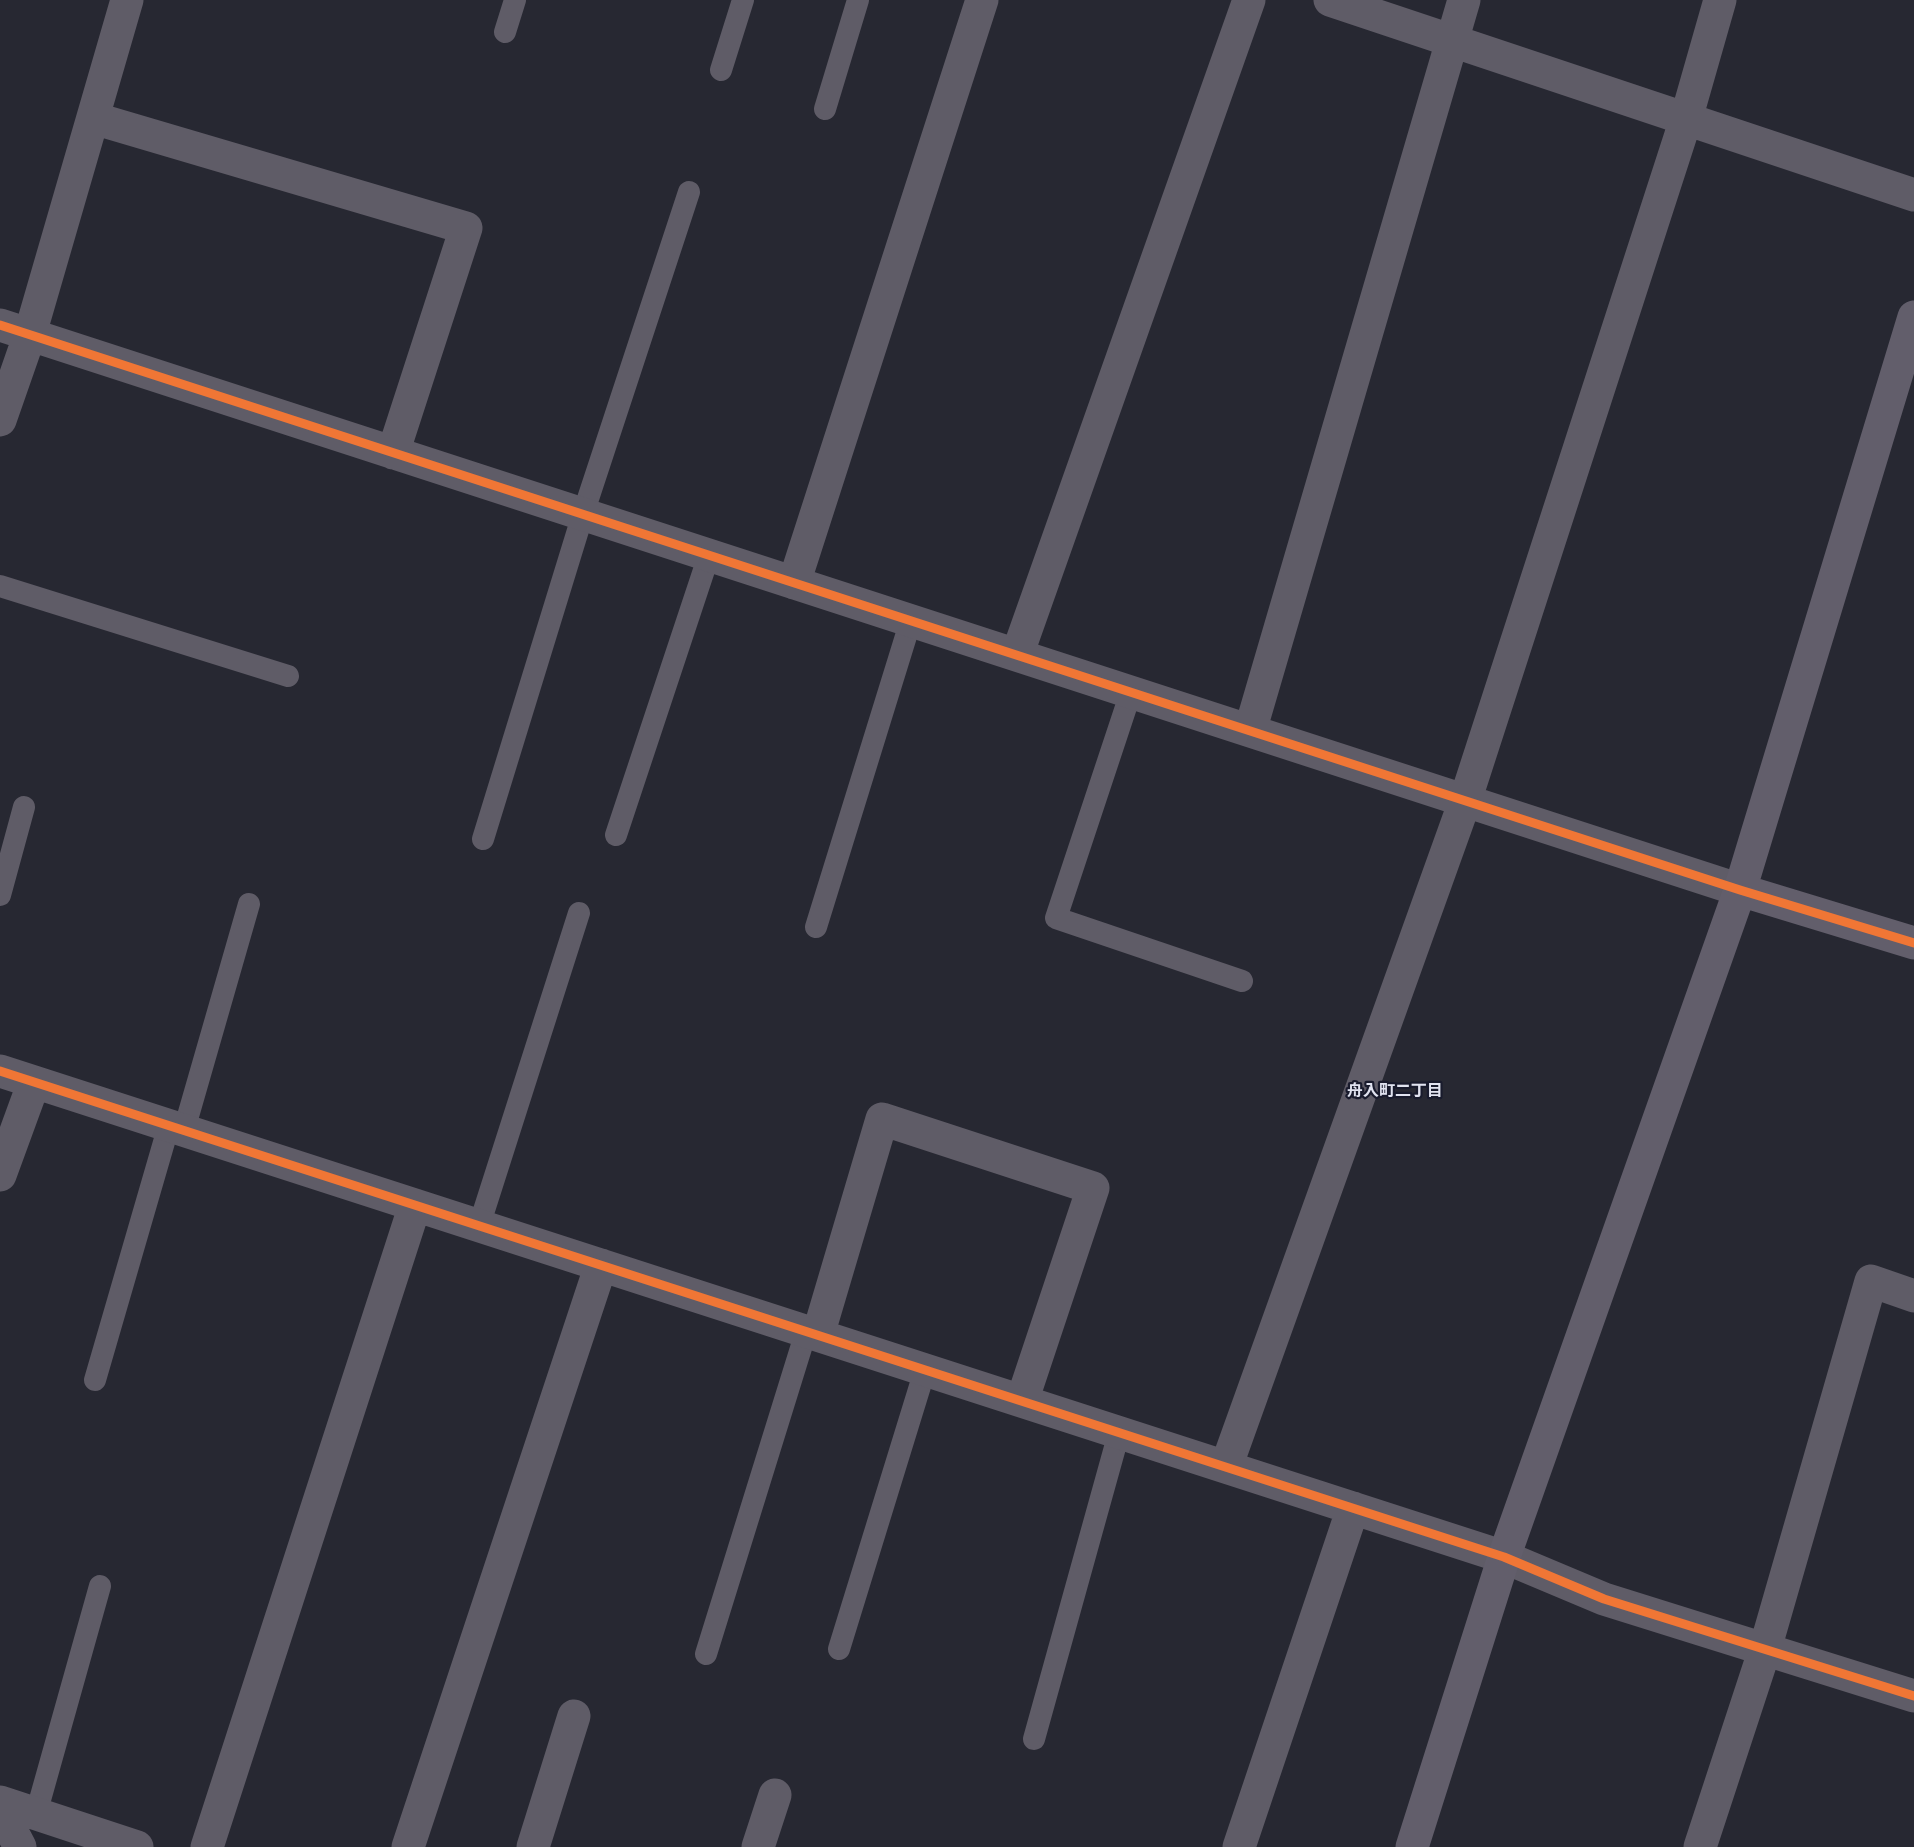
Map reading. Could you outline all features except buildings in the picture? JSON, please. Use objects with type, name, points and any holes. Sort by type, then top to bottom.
[{"type":"street","points":[[0,420],[15,330],[93,118],[127,0]]},
{"type":"street","points":[[794,583],[982,0]]},
{"type":"street","points":[[1017,655],[1249,0]]},
{"type":"street","points":[[1330,0],[1914,195]]},
{"type":"street","points":[[1250,731],[1464,0]]},
{"type":"street","points":[[1226,1467],[1465,801],[1686,119],[1720,0]]},
{"type":"street","points":[[93,118],[466,228],[393,453]]},
{"type":"street","points":[[1412,1847],[1504,1557],[1740,890],[1914,317]]},
{"type":"street","points":[[15,330],[1740,890],[1914,943]]},
{"type":"street","points":[[0,1071],[1504,1557],[1604,1599],[1914,1696]]},
{"type":"street","points":[[0,1175],[34,1082]]},
{"type":"street","points":[[812,1334],[882,1119],[1093,1188],[1022,1401]]},
{"type":"street","points":[[207,1847],[415,1205]]},
{"type":"street","points":[[408,1847],[601,1265]]},
{"type":"street","points":[[1700,1847],[1765,1649],[1871,1281],[1914,1296]]},
{"type":"street","points":[[1239,1847],[1353,1508]]},
{"type":"street","points":[[533,1847],[574,1716]]},
{"type":"street","points":[[758,1847],[775,1796]]},
{"type":"street","points":[[0,1802],[137,1847]]},
{"type":"street","points":[[0,1809],[20,1847]]},
{"type":"lane","points":[[505,32],[515,0]]},
{"type":"lane","points":[[721,70],[743,0]]},
{"type":"lane","points":[[825,109],[858,0]]},
{"type":"lane","points":[[483,839],[583,514],[689,192]]},
{"type":"lane","points":[[616,835],[709,555]]},
{"type":"lane","points":[[0,586],[288,676]]},
{"type":"lane","points":[[816,927],[911,620]]},
{"type":"lane","points":[[1131,692],[1056,918],[1242,981]]},
{"type":"lane","points":[[0,895],[24,807]]},
{"type":"lane","points":[[95,1380],[249,904]]},
{"type":"lane","points":[[479,1226],[579,913]]},
{"type":"lane","points":[[706,1654],[812,1334]]},
{"type":"lane","points":[[839,1649],[925,1370]]},
{"type":"lane","points":[[1035,1739],[1119,1433]]},
{"type":"lane","points":[[36,1814],[100,1586]]},
{"type":"cycle path","points":[[0,325],[1740,890],[1914,943]]},
{"type":"cycle path","points":[[0,1071],[1504,1557],[1604,1599],[1914,1696]]},
{"type":"district","name":"舟入町二丁目","points":[[1395,1091]]}]
